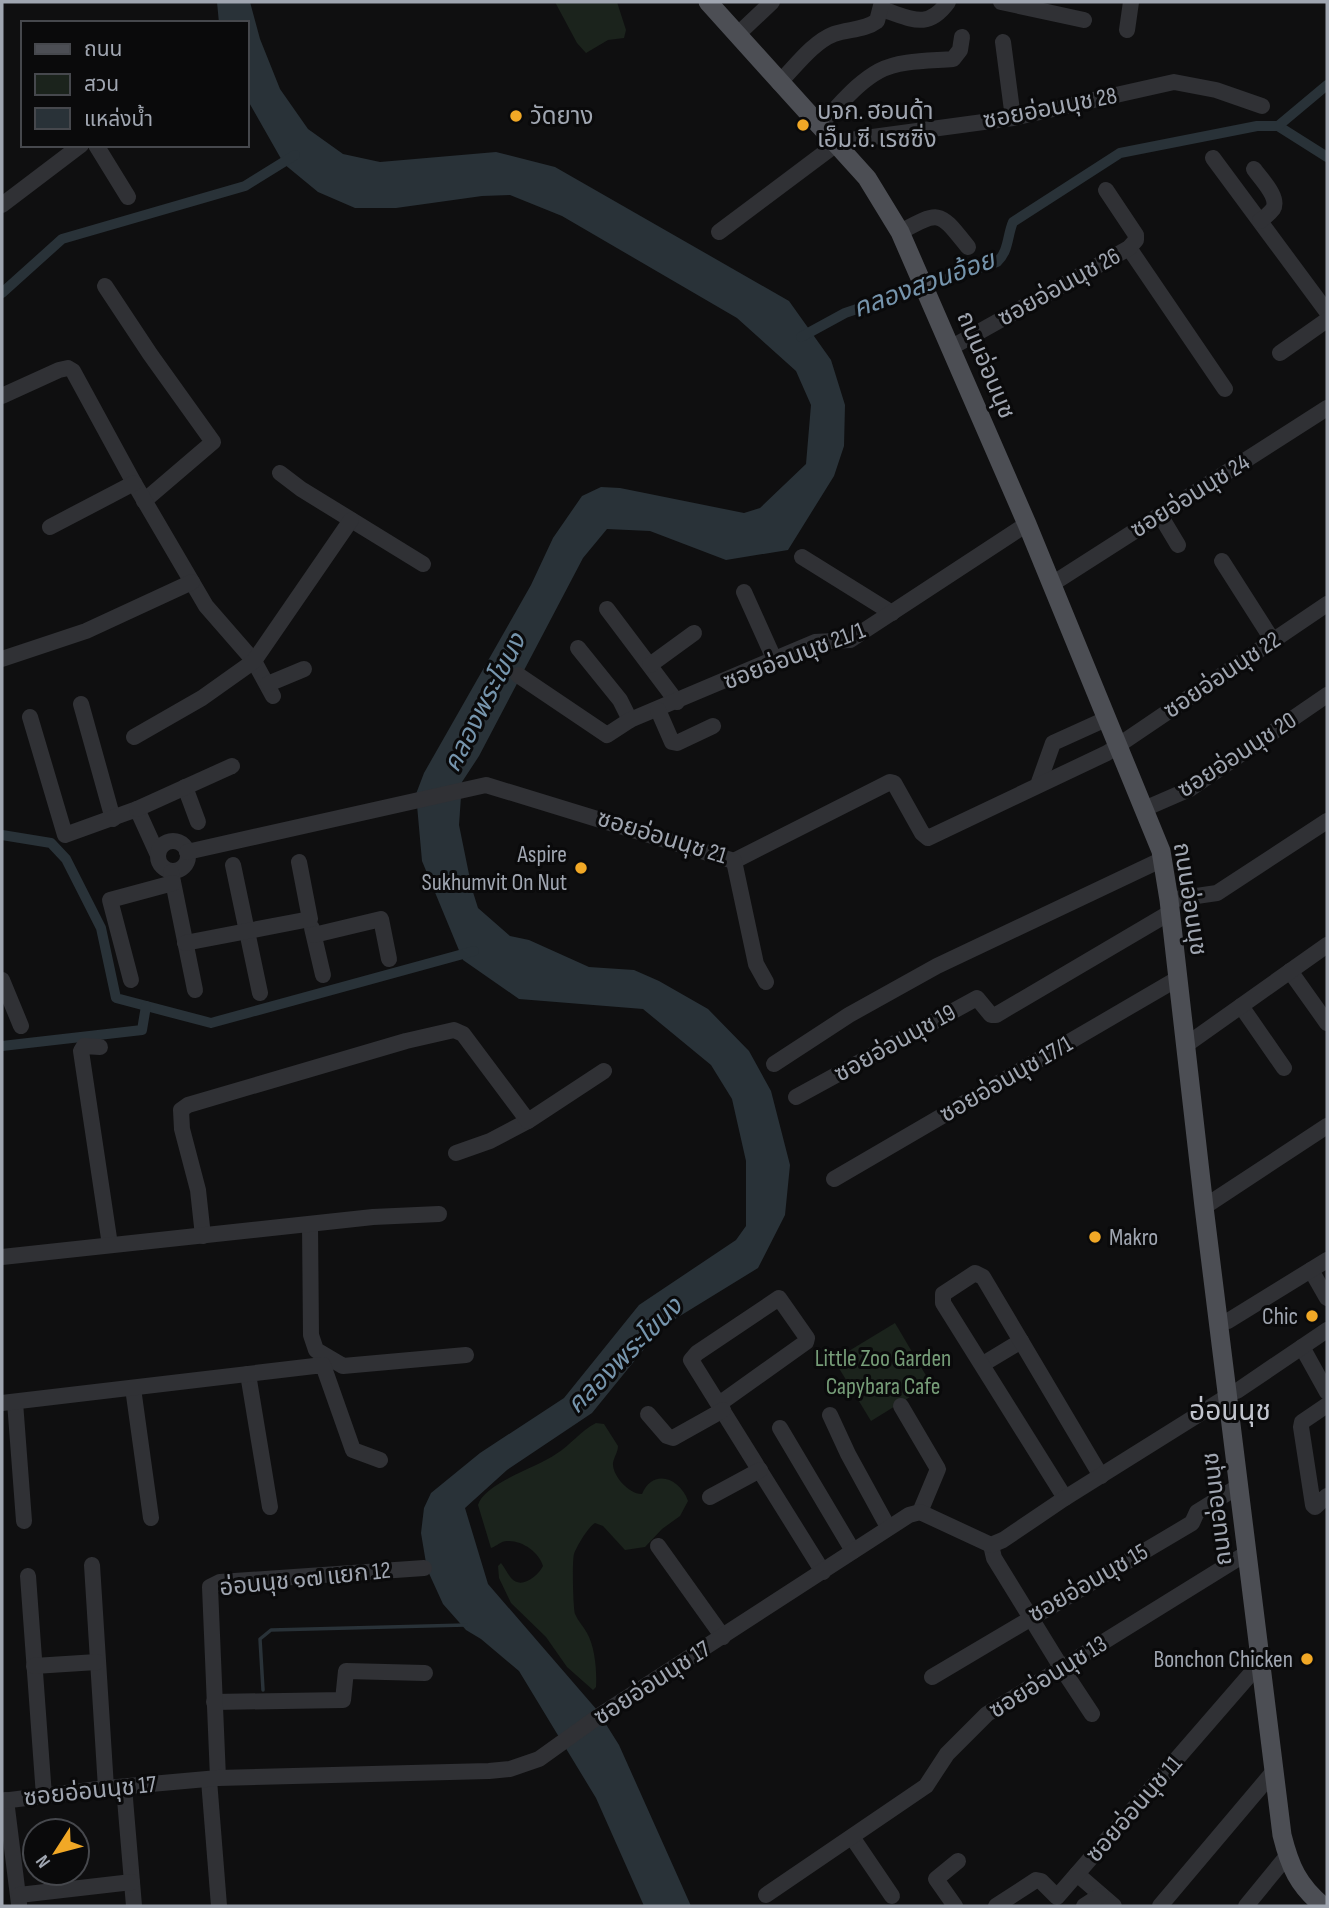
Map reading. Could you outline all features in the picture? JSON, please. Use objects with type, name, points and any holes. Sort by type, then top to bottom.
[{"type":"main road","name":"ถนนอ่อนนุช","points":[[715,3],[867,178],[904,230],[923,269],[1056,582],[1148,808],[1171,856],[1177,979],[1190,1042]]},
{"type":"main road","name":"ถนนอ่อนนุช","points":[[956,345],[1027,524],[1056,582],[1106,719],[1122,744]]},
{"type":"main road","name":"ถนนอ่อนนุช","points":[[1148,808],[1172,903],[1223,1324],[1291,1833],[1295,1852],[1307,1878],[1327,1899]]},
{"type":"main road","name":"ถนนอ่อนนุช","points":[[1232,1394],[1239,1486],[1282,1835],[1287,1856],[1300,1883],[1323,1906]]},
{"type":"street","points":[[741,31],[772,2]]},
{"type":"street","points":[[782,80],[832,35],[877,21],[882,5],[924,20],[934,18],[948,2]]},
{"type":"street","points":[[1001,2],[1084,20]]},
{"type":"street","points":[[1127,30],[1131,2]]},
{"type":"street","points":[[821,123],[880,70],[901,64],[953,58],[960,50],[962,37]]},
{"type":"street","points":[[1003,42],[1013,118]]},
{"type":"street","name":"ซอยอ่อนนุช 28","points":[[839,143],[1013,118],[1174,82],[1216,90],[1262,106]]},
{"type":"street","points":[[719,233],[839,143]]},
{"type":"street","points":[[2,205],[78,147]]},
{"type":"street","points":[[97,147],[128,197]]},
{"type":"street","points":[[1213,158],[1327,312]]},
{"type":"street","points":[[1254,169],[1275,203],[1273,209],[1260,221]]},
{"type":"street","points":[[1106,190],[1136,235],[1136,240],[1129,248],[1225,389]]},
{"type":"street","points":[[904,230],[933,215],[939,216],[947,221],[968,247]]},
{"type":"street","name":"ซอยอ่อนนุช 26","points":[[956,345],[1129,248]]},
{"type":"street","points":[[105,286],[213,442],[144,501]]},
{"type":"street","points":[[1280,353],[1327,320]]},
{"type":"street","points":[[2,396],[59,370],[71,370],[206,606],[254,661],[270,690],[304,669]]},
{"type":"street","name":"ซอยอ่อนนุช 24","points":[[1056,582],[1327,408]]},
{"type":"street","points":[[280,473],[423,565]]},
{"type":"street","points":[[50,527],[134,483]]},
{"type":"street","points":[[1160,515],[1178,545]]},
{"type":"street","points":[[134,737],[202,698],[254,661],[351,520]]},
{"type":"street","name":"ซอยอ่อนนุช 21/1","points":[[517,675],[605,736],[630,720],[815,642],[850,639],[1027,524]]},
{"type":"street","points":[[802,557],[892,613]]},
{"type":"street","points":[[1222,561],[1273,641]]},
{"type":"street","points":[[2,659],[86,631],[192,582]]},
{"type":"street","points":[[744,592],[775,660]]},
{"type":"street","name":"ซอยอ่อนนุช 22","points":[[1122,744],[1327,604]]},
{"type":"street","points":[[607,609],[677,702]]},
{"type":"street","points":[[650,666],[694,633]]},
{"type":"street","points":[[578,648],[620,700],[630,720]]},
{"type":"street","name":"ซอยอ่อนนุช 20","points":[[1148,808],[1190,789],[1327,695]]},
{"type":"street","points":[[81,704],[113,819]]},
{"type":"street","points":[[658,710],[672,742],[677,743],[713,726]]},
{"type":"street","points":[[30,717],[65,835],[113,819],[232,766]]},
{"type":"street","points":[[1038,785],[1053,743],[1106,719]]},
{"type":"street","name":"ซอยอ่อนนุช 21","points":[[187,852],[486,785],[734,861],[891,782],[922,833],[928,838],[1122,744]]},
{"type":"street","points":[[185,787],[198,822]]},
{"type":"street","points":[[137,809],[157,853],[159,864],[172,877],[195,990]]},
{"type":"street","points":[[1172,903],[1217,893],[1327,821]]},
{"type":"street","points":[[131,980],[110,900],[172,877],[184,866],[187,852],[182,844],[172,841],[162,845],[157,853]]},
{"type":"street","points":[[774,1064],[849,1015],[937,966],[1163,859]]},
{"type":"street","points":[[734,861],[757,964],[766,982]]},
{"type":"street","points":[[299,862],[323,975]]},
{"type":"street","points":[[233,865],[260,993]]},
{"type":"street","name":"ซอยอ่อนนุช 19","points":[[796,1097],[977,998],[991,1014],[996,1015],[1172,903]]},
{"type":"street","points":[[186,943],[310,919]]},
{"type":"street","points":[[314,935],[381,919],[388,958]]},
{"type":"street","points":[[1190,1042],[1327,945]]},
{"type":"street","points":[[1290,971],[1327,1023]]},
{"type":"street","name":"ซอยอ่อนนุช 17/1","points":[[834,1179],[1177,979]]},
{"type":"street","points":[[2,980],[21,1026]]},
{"type":"street","points":[[1241,1006],[1284,1068]]},
{"type":"street","points":[[203,1236],[198,1190],[180,1112],[195,1103],[406,1041],[457,1030],[463,1034],[528,1121]]},
{"type":"street","points":[[100,1047],[86,1046],[82,1051],[110,1245]]},
{"type":"street","points":[[456,1153],[490,1141],[528,1121],[604,1072]]},
{"type":"street","points":[[1208,1204],[1327,1126]]},
{"type":"street","points":[[2,1257],[373,1217],[439,1214]]},
{"type":"street","points":[[310,1224],[311,1335],[314,1346],[321,1354],[343,1366],[466,1356]]},
{"type":"street","points":[[1223,1324],[1327,1260]]},
{"type":"street","points":[[1311,1270],[1327,1298]]},
{"type":"street","points":[[1065,1498],[943,1303],[942,1296],[975,1273],[983,1277],[1101,1476]]},
{"type":"street","points":[[648,1414],[667,1436],[673,1438],[721,1407],[807,1342],[807,1338],[779,1298],[691,1360],[721,1407],[823,1572]]},
{"type":"street","points":[[901,1406],[938,1469],[920,1512],[991,1545],[1003,1540],[1232,1394],[1327,1330]]},
{"type":"street","points":[[983,1364],[1021,1341]]},
{"type":"street","points":[[1302,1347],[1327,1392]]},
{"type":"street","points":[[24,1521],[8,1403],[323,1365],[353,1450],[380,1461]]},
{"type":"street","points":[[248,1374],[270,1507]]},
{"type":"street","points":[[133,1388],[151,1518]]},
{"type":"street","points":[[1327,1405],[1303,1422],[1301,1427],[1313,1505],[1315,1507],[1327,1496]]},
{"type":"street","points":[[830,1415],[888,1527]]},
{"type":"street","points":[[780,1428],[853,1551]]},
{"type":"street","points":[[710,1497],[760,1470]]},
{"type":"street","name":"ซอยอ่อนนุช 15","points":[[932,1677],[1192,1523],[1196,1512],[1239,1486]]},
{"type":"street","name":"ซอยอ่อนนุช 17","points":[[4,1800],[214,1779],[489,1771],[527,1764],[539,1759],[888,1527],[920,1512]]},
{"type":"street","points":[[991,1545],[994,1558],[1093,1714]]},
{"type":"street","points":[[658,1546],[723,1637]]},
{"type":"street","name":"ซอยอ่อนนุช 13","points":[[766,1895],[926,1786],[947,1754],[986,1714],[1247,1553]]},
{"type":"street","points":[[92,1565],[106,1788]]},
{"type":"street","name":"อ่อนนุช ๑๗ แยก 12","points":[[219,1906],[209,1588],[212,1585],[424,1568]]},
{"type":"street","points":[[28,1576],[44,1796]]},
{"type":"street","points":[[34,1666],[97,1662]]},
{"type":"street","name":"ซอยอ่อนนุช 11","points":[[996,1906],[1036,1881],[1041,1881],[1057,1897],[1261,1663]]},
{"type":"street","points":[[214,1702],[343,1700],[346,1671],[425,1673]]},
{"type":"street","points":[[1160,1906],[1274,1771]]},
{"type":"street","points":[[124,1787],[134,1906]]},
{"type":"street","points":[[4,1800],[19,1901],[132,1882]]},
{"type":"street","points":[[852,1837],[892,1896]]},
{"type":"street","points":[[1246,1906],[1287,1856]]},
{"type":"street","points":[[955,1906],[936,1879],[958,1861]]},
{"type":"street","points":[[1077,1874],[1114,1906]]},
{"type":"street","points":[[1084,1906],[1101,1895]]},
{"type":"green space","points":[[555,2],[617,2],[626,30],[624,38],[608,40],[586,53],[577,43]]},
{"type":"green space","name":"Little Zoo Garden Capybara Cafe","points":[[895,1323],[931,1384],[871,1421],[834,1360]]},
{"type":"green space","points":[[596,1423],[604,1424],[618,1446],[613,1468],[627,1488],[642,1494],[653,1481],[666,1479],[679,1487],[688,1501],[680,1516],[662,1529],[645,1547],[625,1550],[603,1526],[595,1523],[578,1546],[573,1558],[574,1610],[594,1652],[596,1687],[593,1690],[567,1667],[546,1637],[511,1603],[499,1578],[498,1566],[501,1563],[511,1578],[520,1583],[529,1580],[541,1570],[541,1561],[534,1552],[513,1541],[505,1541],[491,1548],[478,1505],[490,1490],[556,1454]]},
{"type":"water","name":"คลองพระโขนง","points":[[217,2],[250,2],[260,39],[280,89],[308,129],[343,154],[380,162],[496,152],[555,167],[789,301],[831,360],[845,405],[844,446],[834,476],[788,550],[726,560],[650,531],[607,529],[583,558],[479,756],[462,782],[459,825],[478,908],[510,936],[529,940],[589,967],[634,970],[708,1009],[749,1051],[771,1091],[790,1165],[785,1215],[758,1268],[662,1327],[592,1413],[507,1470],[465,1508],[488,1584],[597,1710],[619,1745],[691,1906],[644,1906],[596,1798],[519,1671],[466,1630],[443,1604],[427,1569],[421,1533],[424,1508],[431,1493],[480,1453],[564,1398],[639,1305],[736,1240],[746,1226],[746,1161],[732,1099],[711,1065],[643,1009],[519,999],[463,960],[422,861],[416,794],[424,773],[531,585],[553,538],[582,496],[601,487],[620,488],[744,513],[760,508],[806,464],[811,405],[796,371],[737,318],[562,216],[510,195],[482,196],[396,208],[355,208],[318,192],[284,164],[248,101],[248,21],[219,21]]},
{"type":"waterway","name":"คลองสวนอ้อย","points":[[801,337],[845,313],[997,262],[1006,248],[1013,222],[1120,153],[1257,126],[1278,126],[1327,85]]},
{"type":"waterway","points":[[1278,126],[1327,157]]},
{"type":"waterway","points":[[2,293],[62,239],[245,186],[295,155]]},
{"type":"waterway","points":[[2,835],[51,843],[66,859],[101,928],[116,998],[211,1023],[474,951]]},
{"type":"waterway","points":[[2,1046],[142,1030],[146,1006]]},
{"type":"waterway","points":[[263,1690],[260,1639],[271,1630],[466,1625]]},
{"type":"place","name":"วัดยาง","points":[[516,116]]},
{"type":"place","name":"บจก. ฮอนด้า เอ็ม.ซี. เรซซิ่ง","points":[[803,125]]},
{"type":"place","name":"Aspire Sukhumvit On Nut","points":[[581,868]]},
{"type":"place","name":"Makro","points":[[1095,1237]]},
{"type":"place","name":"Chic","points":[[1312,1316]]},
{"type":"place","name":"Bonchon Chicken","points":[[1307,1659]]},
{"type":"district","name":"อ่อนนุช","points":[[1230,1411]]}]
